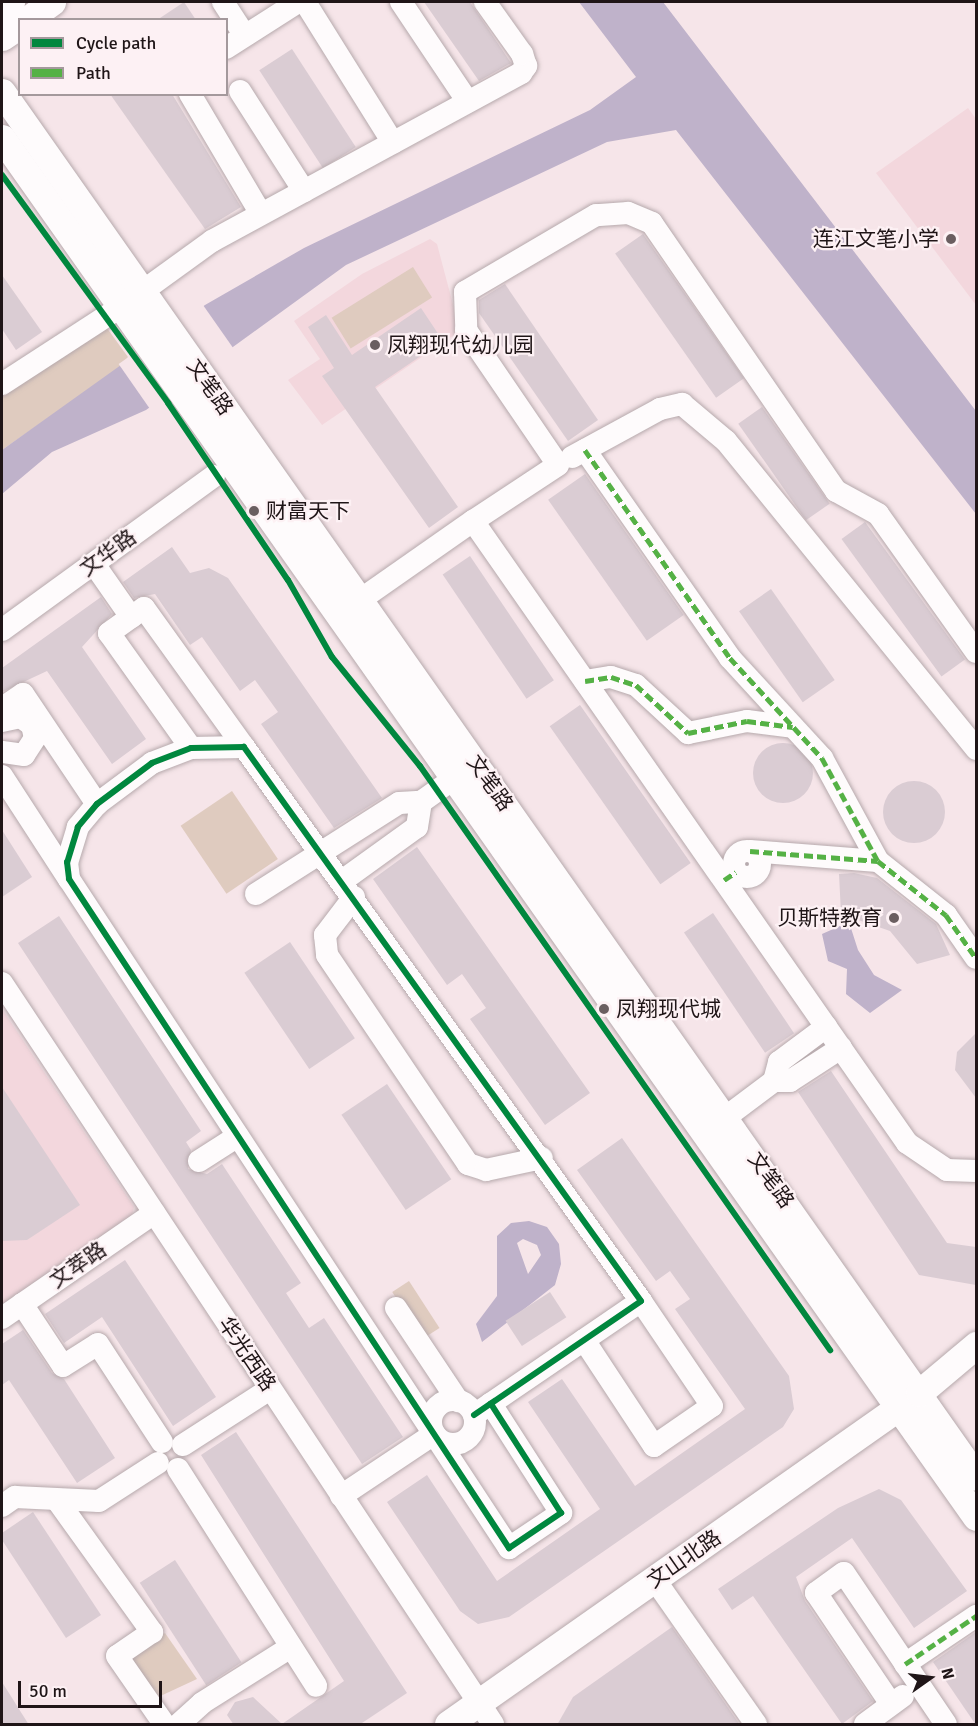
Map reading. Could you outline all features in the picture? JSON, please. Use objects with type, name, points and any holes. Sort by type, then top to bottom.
[{"type":"main road","points":[[2,8],[11,2]]},
{"type":"main road","points":[[30,18],[52,2]]},
{"type":"main road","points":[[2,38],[18,26]]},
{"type":"main road","name":"文笔路","points":[[2,92],[132,299]]},
{"type":"main road","name":"文笔路","points":[[2,138],[132,299],[193,384],[360,600],[726,1117],[909,1400],[976,1517]]},
{"type":"main road","name":"文笔路","points":[[159,336],[158,373],[193,384],[274,540],[456,777],[554,937],[909,1400],[976,1477]]},
{"type":"main road","name":"文山北路","points":[[448,1725],[486,1714],[655,1580],[909,1400],[976,1345]]},
{"type":"main road","name":"文山北路","points":[[909,1400],[976,1362]]},
{"type":"street","points":[[223,2],[228,18]]},
{"type":"street","points":[[228,18],[235,41],[298,2]]},
{"type":"street","points":[[305,2],[393,143]]},
{"type":"street","points":[[401,2],[468,102]]},
{"type":"street","points":[[2,384],[132,299],[212,241],[468,102],[526,66],[485,2]]},
{"type":"street","points":[[240,91],[304,191]]},
{"type":"street","points":[[191,96],[261,214]]},
{"type":"street","points":[[558,465],[466,330],[463,297],[596,215],[641,215],[661,233],[836,491],[878,514],[976,652]]},
{"type":"street","points":[[360,600],[558,465],[660,409],[682,404],[726,441],[976,749]]},
{"type":"street","points":[[585,450],[730,658],[822,758],[878,861],[946,915],[976,958]]},
{"type":"street","name":"文华路","points":[[2,630],[214,476]]},
{"type":"street","points":[[473,521],[585,681],[730,876],[826,1027],[907,1143],[947,1170],[976,1171]]},
{"type":"street","points":[[94,564],[131,617]]},
{"type":"street","points":[[191,748],[109,633],[144,608],[542,1158],[712,1406],[654,1446],[584,1340]]},
{"type":"street","points":[[585,681],[611,678],[636,685],[688,733],[747,721],[793,727]]},
{"type":"street","points":[[2,708],[23,694],[36,722],[98,804]]},
{"type":"street","points":[[2,720],[14,716],[36,722]]},
{"type":"street","points":[[2,752],[17,757],[30,751],[36,738],[36,722]]},
{"type":"street","points":[[69,879],[67,862],[78,827],[98,804],[152,764],[191,748],[243,747]]},
{"type":"street","points":[[2,776],[508,1548],[561,1512],[396,1308]]},
{"type":"street","points":[[256,894],[320,851],[340,844],[399,803],[421,802],[456,777]]},
{"type":"street","points":[[421,802],[417,827],[348,889],[325,935],[327,956],[468,1164],[486,1170],[542,1158]]},
{"type":"street","points":[[730,876],[748,877],[758,870],[758,857],[750,851],[878,861]]},
{"type":"street","name":"华光西路","points":[[2,983],[486,1714]]},
{"type":"street","points":[[774,1081],[779,1062],[826,1027]]},
{"type":"street","points":[[726,1117],[774,1081],[790,1081],[841,1048]]},
{"type":"street","points":[[199,1161],[238,1136]]},
{"type":"street","name":"文萃路","points":[[2,1318],[154,1213]]},
{"type":"street","points":[[434,1434],[433,1412],[444,1402],[474,1406],[584,1340],[641,1301]]},
{"type":"street","points":[[22,1304],[63,1366],[98,1344],[316,1686]]},
{"type":"street","points":[[2,1506],[15,1497],[99,1501],[270,1389]]},
{"type":"street","points":[[434,1434],[452,1444],[466,1440],[474,1429],[474,1406]]},
{"type":"street","points":[[341,1496],[434,1434]]},
{"type":"street","points":[[57,1500],[152,1632],[117,1656],[164,1725]]},
{"type":"street","points":[[891,1704],[816,1593],[844,1573],[946,1725]]},
{"type":"street","points":[[655,1580],[756,1725]]},
{"type":"street","points":[[905,1664],[976,1616]]},
{"type":"street","points":[[179,1725],[202,1716],[291,1647]]},
{"type":"street","points":[[866,1725],[891,1704],[920,1686]]},
{"type":"shaded area","points":[[579,2],[663,2],[976,411],[976,514],[676,130],[607,142],[346,265],[146,410],[52,452],[2,494],[2,450],[205,305],[304,248],[590,110],[636,77]]},
{"type":"shaded area","name":"连江文笔小学","points":[[968,108],[976,119],[976,305],[876,173]]},
{"type":"shaded area","name":"凤翔现代幼儿园","points":[[430,239],[437,244],[460,331],[322,425],[288,380],[320,359],[294,321],[362,274]]},
{"type":"shaded area","points":[[413,267],[432,298],[351,348],[332,318]]},
{"type":"shaded area","points":[[104,324],[128,357],[120,368],[2,450],[2,389]]},
{"type":"shaded area","points":[[232,791],[278,859],[226,894],[181,826]]},
{"type":"shaded area","points":[[849,922],[858,950],[874,975],[902,990],[870,1013],[846,994],[847,969],[828,961],[822,934]]},
{"type":"shaded area","points":[[2,1009],[134,1207],[132,1215],[2,1305]]},
{"type":"shaded area","points":[[529,1221],[547,1227],[559,1244],[561,1264],[555,1285],[482,1342],[476,1324],[497,1296],[497,1236],[511,1223]],"holes":[[[523,1239],[537,1245],[541,1255],[528,1274],[517,1243]]]},
{"type":"shaded area","points":[[409,1281],[439,1328],[423,1339],[392,1292]]},
{"type":"shaded area","points":[[165,1633],[197,1679],[154,1699],[128,1659]]},
{"type":"pier","points":[[203,305],[235,350],[150,409],[119,364]]},
{"type":"building","points":[[184,2],[195,18],[160,18]]},
{"type":"building","points":[[424,2],[470,2],[511,63],[479,81]]},
{"type":"building","points":[[292,49],[356,147],[323,168],[259,70]]},
{"type":"building","points":[[111,96],[173,96],[241,207],[205,229]]},
{"type":"building","points":[[643,234],[744,378],[716,398],[615,254]]},
{"type":"building","points":[[2,275],[42,332],[16,350],[2,329]]},
{"type":"building","points":[[505,284],[598,420],[568,441],[479,313],[479,300]]},
{"type":"building","points":[[421,308],[443,341],[375,387],[458,507],[429,528],[322,376],[334,368],[308,327],[326,315],[352,355]]},
{"type":"building","points":[[762,407],[830,504],[806,520],[738,424]]},
{"type":"building","points":[[585,474],[684,615],[647,641],[548,500]]},
{"type":"building","points":[[865,522],[965,660],[941,677],[842,539]]},
{"type":"building","points":[[172,547],[190,573],[209,568],[228,578],[382,798],[334,828],[261,724],[278,712],[255,680],[240,691],[202,637],[190,645],[155,594],[134,598],[123,582]]},
{"type":"building","points":[[470,556],[554,680],[527,699],[443,574]]},
{"type":"building","points":[[771,589],[835,680],[803,702],[739,611]]},
{"type":"building","points":[[101,597],[112,614],[82,647],[146,739],[112,764],[47,671],[2,692],[2,668]]},
{"type":"building","points":[[580,705],[691,863],[660,884],[550,726]]},
{"type":"building","points":[[783,743],[804,752],[813,773],[804,794],[783,803],[762,794],[753,773],[762,752]]},
{"type":"building","points":[[914,781],[936,790],[945,812],[936,834],[914,843],[892,834],[883,812],[892,790]]},
{"type":"building","points":[[2,830],[32,877],[2,897]]},
{"type":"building","points":[[417,847],[590,1093],[545,1125],[470,1019],[486,1008],[462,974],[447,985],[373,879]]},
{"type":"building","points":[[746,860],[754,868],[746,876],[738,868]]},
{"type":"building","name":"贝斯特教育","points":[[854,873],[877,878],[936,924],[950,955],[917,964],[890,931],[841,914],[839,874]]},
{"type":"building","points":[[713,913],[794,1033],[765,1053],[684,933]]},
{"type":"building","points":[[59,916],[201,1131],[186,1142],[191,1150],[188,1169],[207,1174],[222,1164],[301,1283],[286,1293],[309,1328],[324,1318],[403,1437],[362,1464],[18,943]]},
{"type":"building","points":[[290,942],[355,1038],[309,1069],[244,973]]},
{"type":"building","points":[[976,1033],[976,1098],[955,1070],[957,1052]]},
{"type":"building","points":[[831,1071],[947,1243],[976,1247],[976,1285],[919,1275],[798,1092]]},
{"type":"building","points":[[387,1084],[451,1179],[406,1210],[341,1115]]},
{"type":"building","points":[[2,1087],[80,1205],[27,1240],[2,1241]]},
{"type":"building","points":[[622,1138],[789,1376],[794,1409],[783,1427],[509,1617],[478,1624],[460,1611],[387,1502],[427,1475],[497,1581],[600,1509],[528,1402],[562,1379],[635,1486],[745,1409],[675,1309],[690,1299],[670,1271],[656,1281],[577,1170]]},
{"type":"building","points":[[125,1260],[216,1397],[173,1426],[102,1317],[64,1343],[45,1314]]},
{"type":"building","points":[[550,1292],[566,1317],[522,1346],[506,1321]]},
{"type":"building","points":[[23,1330],[52,1373],[64,1379],[115,1458],[77,1483],[9,1380],[2,1385],[2,1344]]},
{"type":"building","points":[[236,1432],[407,1693],[359,1725],[234,1725],[227,1715],[235,1702],[253,1697],[282,1724],[344,1681],[201,1455]]},
{"type":"building","points":[[879,1489],[901,1500],[967,1591],[914,1628],[852,1538],[796,1577],[805,1601],[873,1701],[842,1724],[753,1596],[732,1610],[718,1589],[838,1508]]},
{"type":"building","points":[[33,1512],[101,1615],[66,1638],[2,1540],[2,1533]]},
{"type":"building","points":[[175,1560],[241,1662],[206,1685],[140,1583]]},
{"type":"building","points":[[672,1627],[740,1725],[557,1725],[573,1697]]},
{"type":"building","points":[[976,1632],[976,1725],[933,1662]]},
{"type":"building","points":[[2,1682],[29,1725],[2,1725]]},
{"type":"marked path","points":[[585,450],[730,658],[822,758],[878,861],[946,915],[976,958]]},
{"type":"marked path","points":[[585,681],[611,677],[636,685],[688,733],[747,721],[793,727]]},
{"type":"marked path","points":[[750,851],[878,861]]},
{"type":"marked path","points":[[724,880],[736,872]]},
{"type":"marked path","points":[[905,1664],[976,1616]]},
{"type":"cycle path","points":[[2,175],[168,403],[288,580],[332,657],[420,766],[830,1350]]},
{"type":"cycle path","points":[[474,1415],[641,1301],[244,747],[191,748],[152,763],[97,804],[78,827],[67,862],[69,879],[509,1548],[561,1513],[491,1404]]},
{"type":"place","name":"连江文笔小学","points":[[951,239]]},
{"type":"place","name":"凤翔现代幼儿园","points":[[375,345]]},
{"type":"place","name":"财富天下","points":[[254,511]]},
{"type":"place","name":"贝斯特教育","points":[[894,918]]},
{"type":"place","name":"凤翔现代城","points":[[604,1009]]}]
